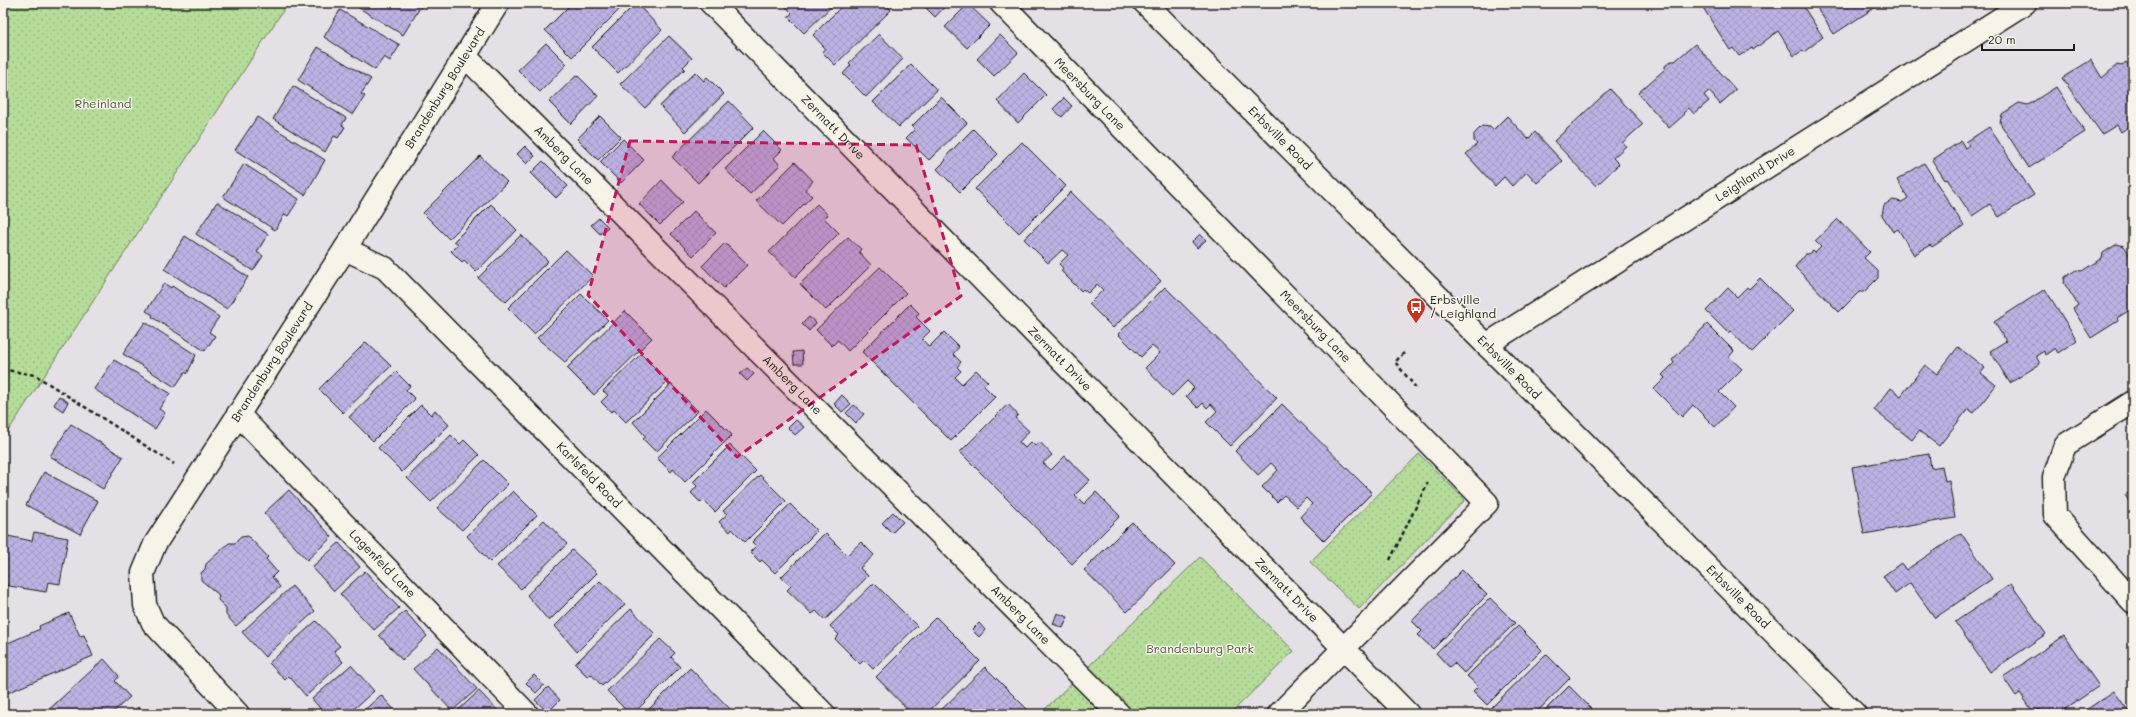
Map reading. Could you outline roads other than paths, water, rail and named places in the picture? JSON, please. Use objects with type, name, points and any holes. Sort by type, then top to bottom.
[{"type":"street","name":"Brandenburg Boulevard","points":[[238,714],[153,623],[144,605],[143,573],[155,544],[344,249],[498,3]]},
{"type":"street","name":"Meersburg Lane","points":[[1001,3],[1445,457],[1487,503],[1344,649]]},
{"type":"street","name":"Erbsville Road","points":[[1145,3],[1855,714]]},
{"type":"street","name":"Leighland Drive","points":[[1486,345],[2025,3]]},
{"type":"street","name":"Zermatt Drive","points":[[724,7],[1408,714]]},
{"type":"street","name":"Amberg Lane","points":[[465,56],[1119,714]]},
{"type":"street","name":"Karlsfeld Road","points":[[344,249],[385,268],[824,714]]},
{"type":"street","points":[[2133,402],[2065,446],[2054,477],[2055,515],[2133,602]]},
{"type":"street","name":"Lagenfeld Lane","points":[[238,414],[527,714]]},
{"type":"street","points":[[1279,714],[1344,649]]},
{"type":"place","name":"Erbsville / Leighland","points":[[1416,324]]},
{"type":"park label","name":"Rheinland","points":[[103,104]]},
{"type":"park label","name":"Brandenburg Park","points":[[1200,649]]}]
